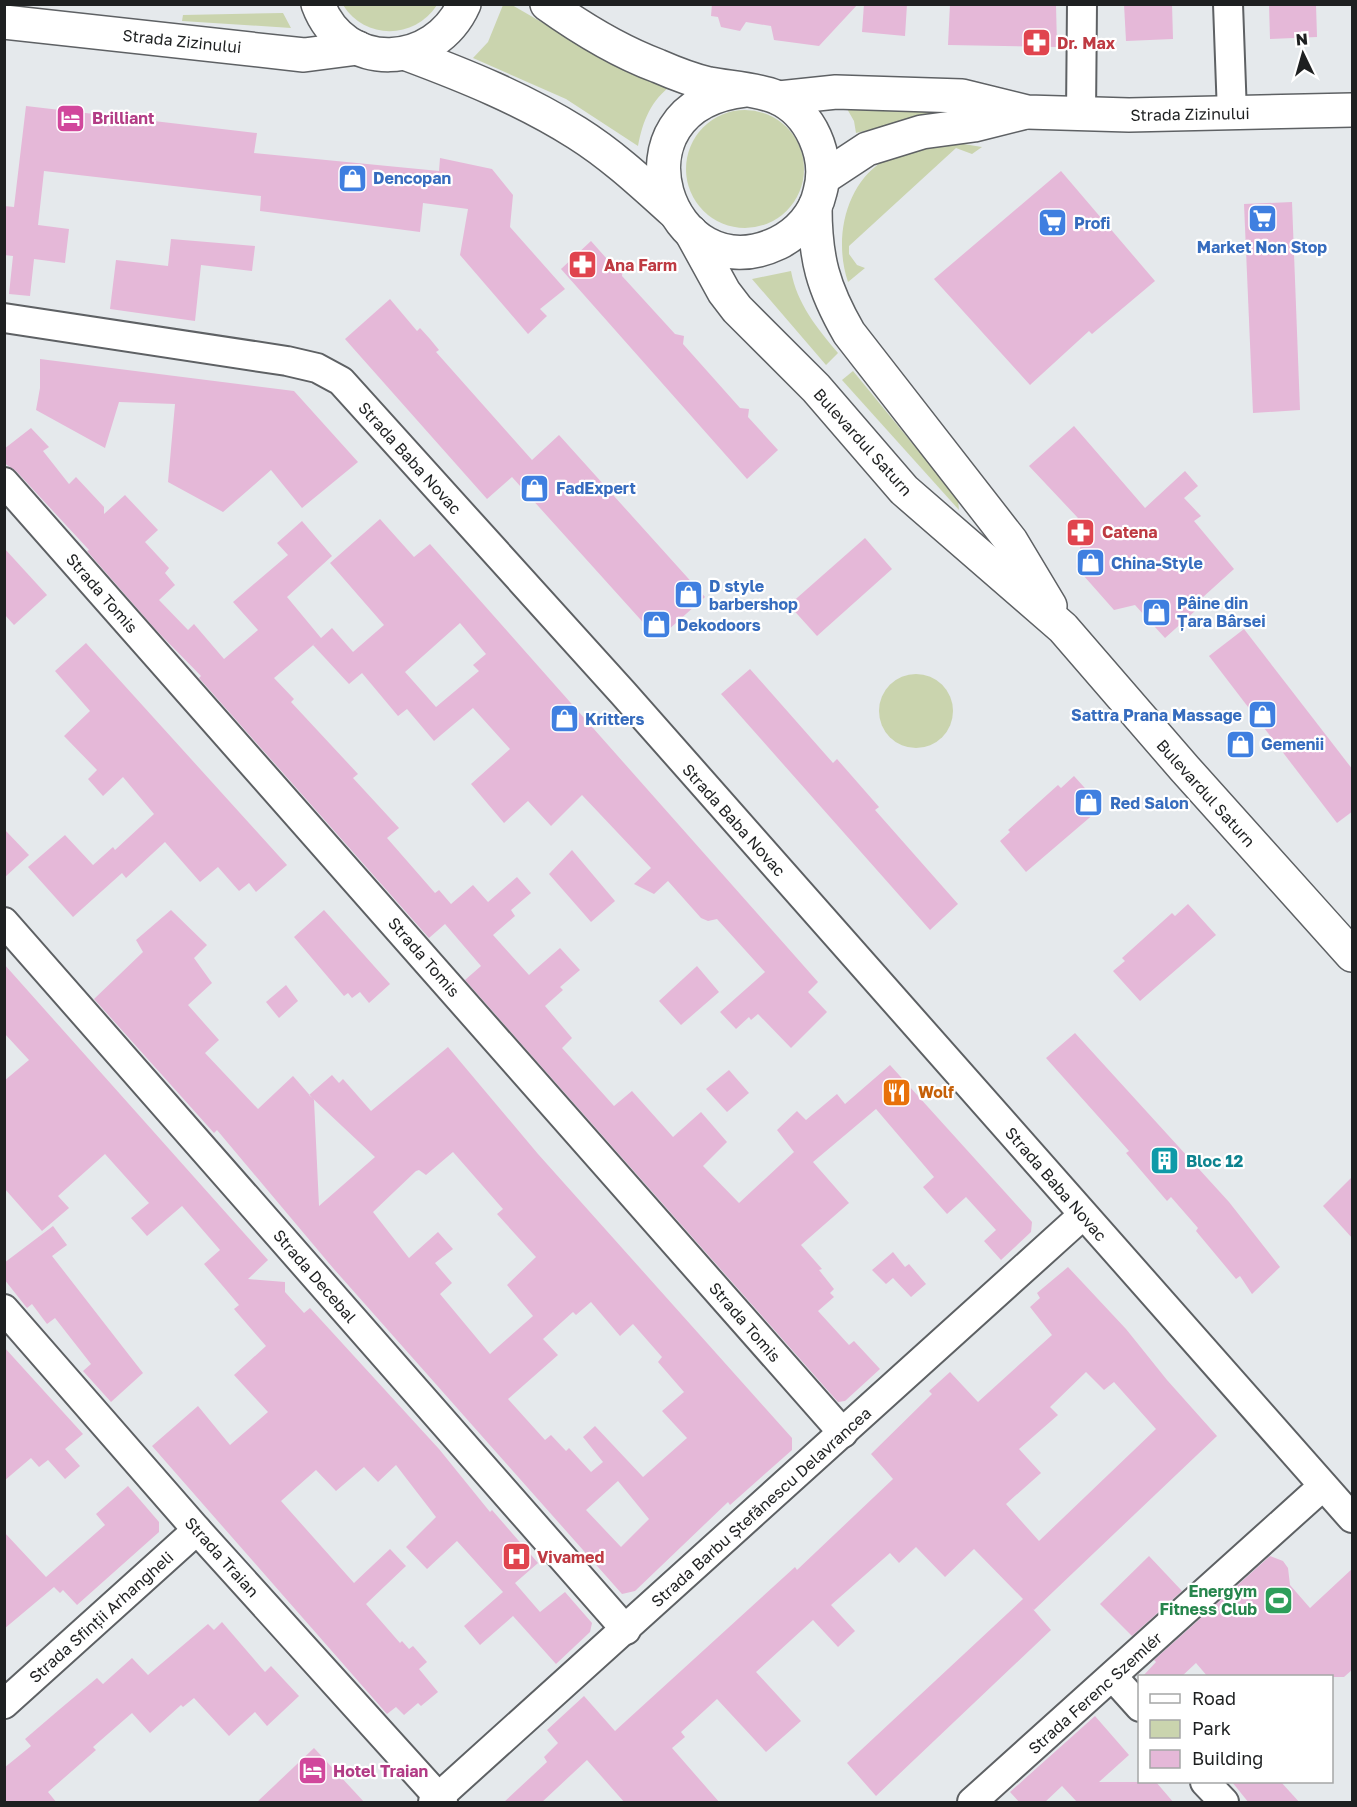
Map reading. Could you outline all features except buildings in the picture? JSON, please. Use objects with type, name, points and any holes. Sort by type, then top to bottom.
[{"type":"main road","points":[[318,4],[335,31],[358,48],[374,53],[407,54],[487,84],[541,111],[612,158],[708,243],[728,250],[748,251],[769,247],[788,238],[803,224],[819,192],[822,156],[815,135],[802,117],[779,98],[706,83],[658,67],[590,34],[547,4]]},
{"type":"main road","points":[[407,54],[429,45],[447,32],[464,4]]},
{"type":"main road","name":"Strada Zizinului","points":[[4,22],[304,55],[358,48]]},
{"type":"main road","points":[[682,221],[666,195],[664,160],[669,141],[678,124],[691,110],[707,99],[726,92],[745,90]]},
{"type":"main road","name":"Strada Zizinului","points":[[779,98],[836,93],[962,96],[1027,112],[1081,114],[1232,114],[1353,110]]},
{"type":"main road","name":"Strada Zizinului","points":[[819,192],[867,149],[922,132],[974,125],[1027,112]]},
{"type":"main road","name":"Bulevardul Saturn","points":[[819,192],[815,244],[820,269],[837,312],[849,333],[1011,541],[1063,628]]},
{"type":"main road","name":"Bulevardul Saturn","points":[[682,221],[724,292],[737,309],[816,388],[904,489],[1063,628],[1185,770],[1353,955]]},
{"type":"street","points":[[1081,114],[1082,4]]},
{"type":"street","points":[[1228,4],[1232,114]]},
{"type":"street","name":"Strada Baba Novac","points":[[4,318],[287,361],[317,368],[341,381],[630,702],[1353,1518]]},
{"type":"street","name":"Strada Tomis","points":[[4,482],[843,1434]]},
{"type":"street","name":"Strada Decebal","points":[[4,922],[626,1630]]},
{"type":"street","name":"Strada Barbu Ștefănescu Delavrancea","points":[[438,1801],[1083,1215]]},
{"type":"street","name":"Strada Traian","points":[[6,1315],[438,1801]]},
{"type":"street","name":"Strada Ferenc Szemlér","points":[[972,1803],[1323,1486]]},
{"type":"street","name":"Strada Sfinții Arhangheli","points":[[4,1704],[197,1530]]},
{"type":"street","points":[[1113,1677],[1138,1705]]},
{"type":"street","points":[[1206,1783],[1224,1803]]},
{"type":"green space","points":[[343,5],[437,5],[416,25],[403,30],[390,31],[376,30],[364,25]]},
{"type":"green space","points":[[503,5],[512,5],[588,49],[673,84],[665,90],[649,111],[638,146],[566,99],[473,58],[488,42]]},
{"type":"green space","points":[[283,13],[291,28],[182,21],[183,15]]},
{"type":"green space","points":[[846,107],[985,110],[901,122],[856,133],[854,121]]},
{"type":"green space","points":[[745,110],[768,114],[787,127],[800,146],[804,169],[800,192],[787,211],[768,224],[745,228],[722,224],[703,211],[690,192],[686,169],[690,146],[703,127],[722,114]]},
{"type":"green space","points":[[945,141],[982,147],[972,154],[956,148],[849,246],[849,254],[857,265],[865,268],[848,282],[842,249],[843,232],[851,199],[859,185],[883,161],[905,152]]},
{"type":"green space","points":[[791,271],[803,305],[815,325],[838,353],[826,365],[752,279]]},
{"type":"green space","points":[[853,371],[958,499],[959,510],[842,380]]},
{"type":"green space","points":[[909,674],[923,674],[937,680],[947,690],[953,704],[953,718],[947,732],[937,742],[923,748],[909,748],[895,742],[885,732],[879,718],[879,704],[885,690],[895,680]]},
{"type":"place","name":"Dr. Max","points":[[1036,43]]},
{"type":"place","name":"Brilliant","points":[[71,118]]},
{"type":"place","name":"Dencopan","points":[[352,178]]},
{"type":"place","name":"Market Non Stop","points":[[1262,219]]},
{"type":"place","name":"Profi","points":[[1053,223]]},
{"type":"place","name":"Ana Farm","points":[[583,265]]},
{"type":"place","name":"FadExpert","points":[[535,488]]},
{"type":"place","name":"Catena","points":[[1081,532]]},
{"type":"place","name":"China-Style","points":[[1090,563]]},
{"type":"place","name":"D style barbershop","points":[[688,595]]},
{"type":"place","name":"Pâine din Țara Bârsei","points":[[1156,612]]},
{"type":"place","name":"Dekodoors","points":[[656,625]]},
{"type":"place","name":"Sattra Prana Massage","points":[[1263,715]]},
{"type":"place","name":"Kritters","points":[[564,719]]},
{"type":"place","name":"Gemenii","points":[[1240,744]]},
{"type":"place","name":"Red Salon","points":[[1089,803]]},
{"type":"place","name":"Wolf","points":[[897,1092]]},
{"type":"place","name":"Bloc 12","points":[[1165,1161]]},
{"type":"place","name":"Vivamed","points":[[516,1557]]},
{"type":"place","name":"Energym Fitness Club","points":[[1278,1600]]},
{"type":"place","name":"Hotel Traian","points":[[312,1771]]}]
